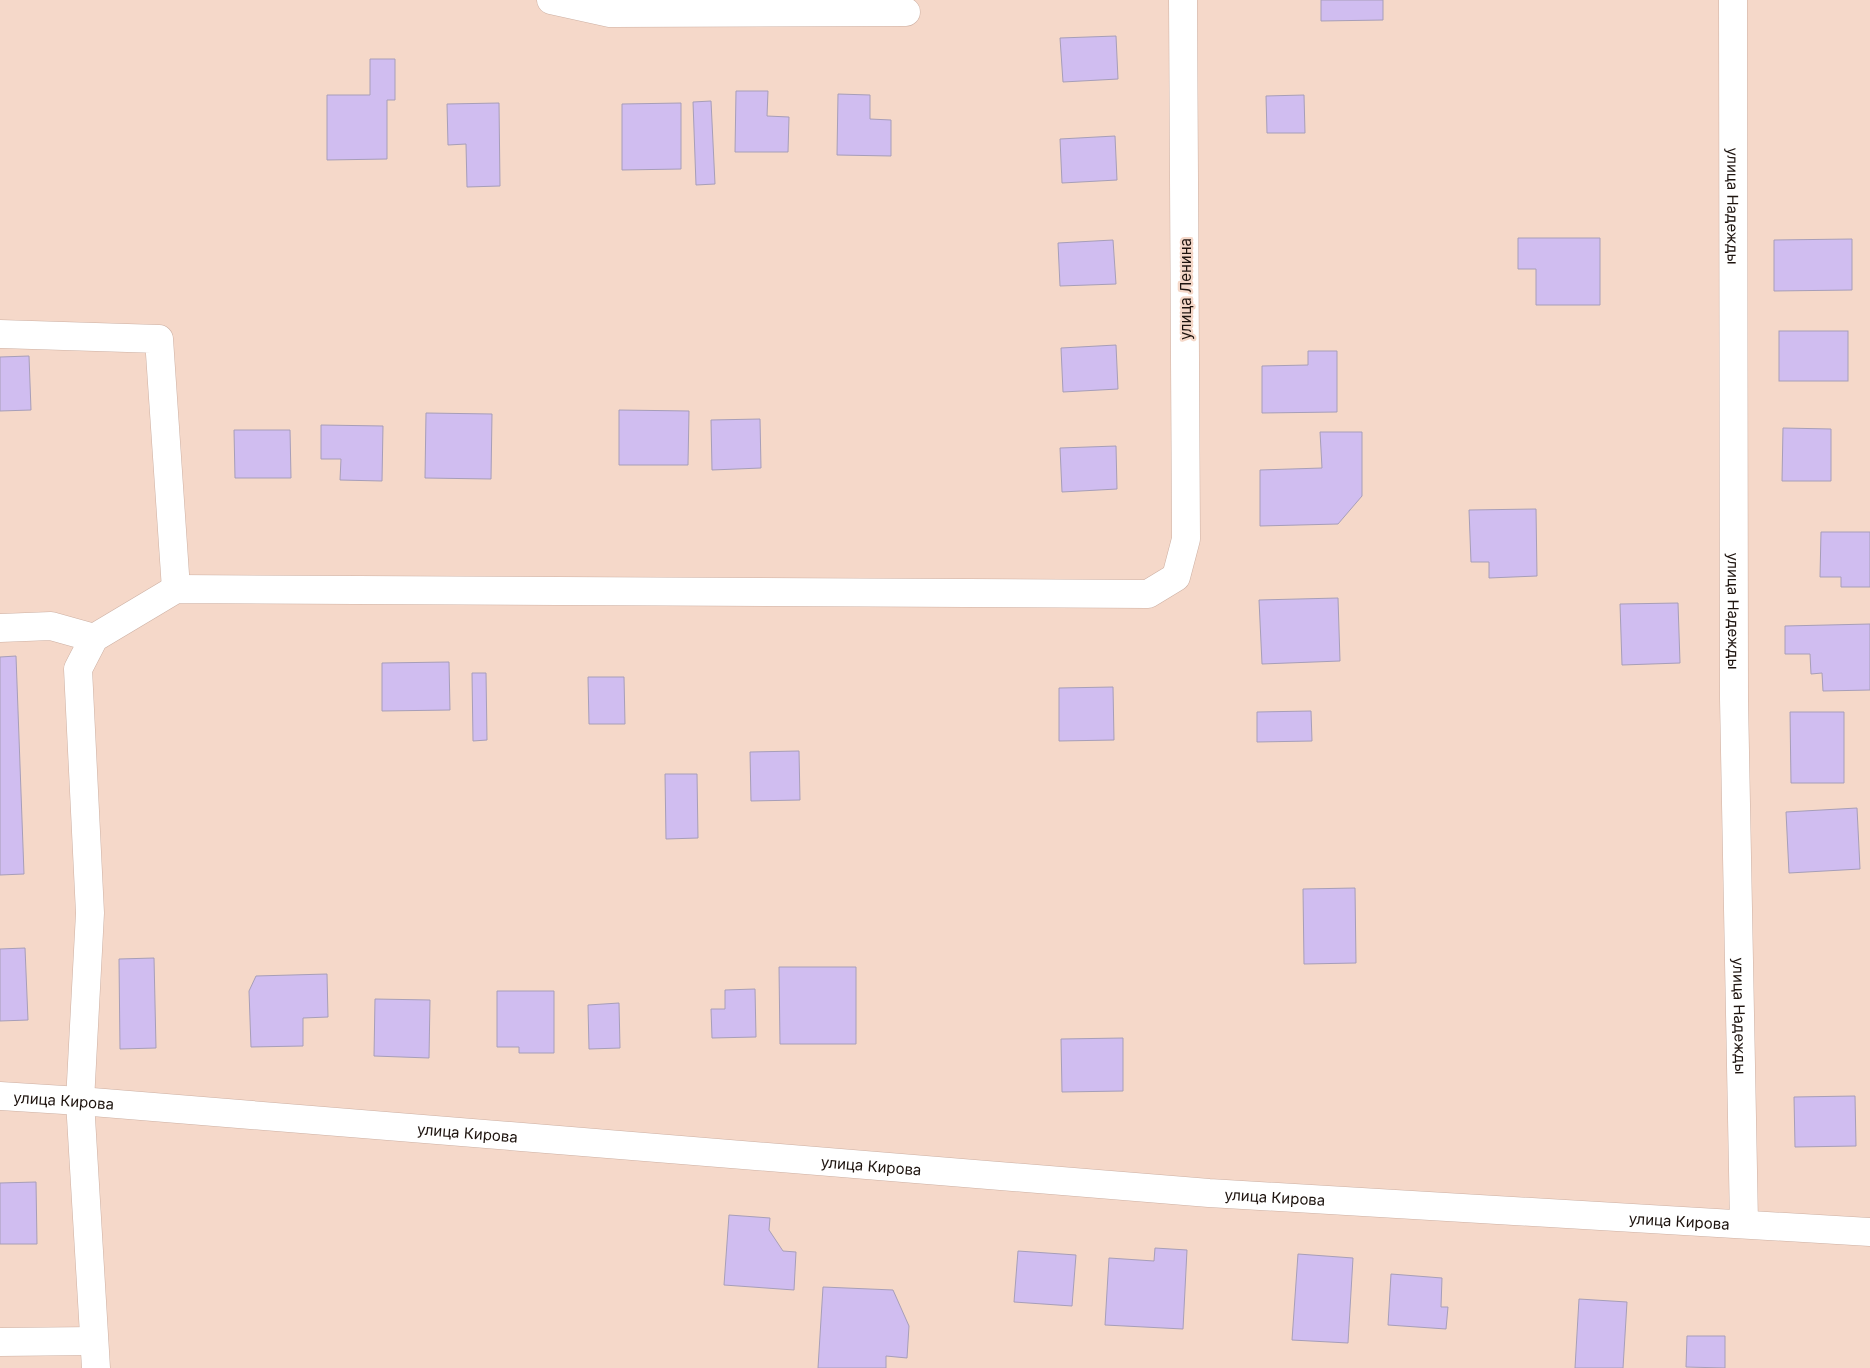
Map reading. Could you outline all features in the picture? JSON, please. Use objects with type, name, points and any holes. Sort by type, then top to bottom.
[{"type":"street","points":[[551,0],[610,13],[906,12]]},
{"type":"street","name":"улица Ленина","points":[[176,589],[1148,594],[1176,577],[1186,539],[1182,0]]},
{"type":"street","name":"улица Надежды","points":[[1732,0],[1734,700],[1744,1224]]},
{"type":"street","points":[[0,334],[159,339],[176,589],[94,638],[78,669],[90,913],[80,1101],[95,1355],[0,1342]]},
{"type":"street","points":[[0,628],[50,626],[94,638]]},
{"type":"street","name":"улица Кирова","points":[[0,1096],[1209,1194],[1870,1232]]},
{"type":"building","points":[[1321,0],[1383,0],[1383,20],[1321,21]]},
{"type":"building","points":[[1116,36],[1118,79],[1063,82],[1060,38]]},
{"type":"building","points":[[370,59],[395,59],[395,100],[387,100],[387,159],[327,160],[327,95],[370,95]]},
{"type":"building","points":[[736,91],[768,91],[767,116],[789,117],[788,152],[735,152]]},
{"type":"building","points":[[838,94],[870,95],[870,119],[891,120],[891,156],[837,155]]},
{"type":"building","points":[[1304,95],[1305,133],[1267,133],[1266,96]]},
{"type":"building","points":[[711,101],[715,184],[696,185],[693,102]]},
{"type":"building","points":[[499,103],[500,186],[467,187],[466,144],[448,145],[447,104]]},
{"type":"building","points":[[681,103],[681,169],[622,170],[622,104]]},
{"type":"building","points":[[1115,136],[1117,180],[1062,183],[1060,139]]},
{"type":"building","points":[[1518,238],[1600,238],[1600,305],[1536,305],[1536,269],[1518,269]]},
{"type":"building","points":[[1852,239],[1852,290],[1774,291],[1774,240]]},
{"type":"building","points":[[1113,240],[1116,284],[1060,286],[1058,243]]},
{"type":"building","points":[[1779,331],[1848,331],[1848,381],[1779,381]]},
{"type":"building","points":[[1116,345],[1118,389],[1063,392],[1061,348]]},
{"type":"building","points":[[1308,351],[1337,351],[1337,412],[1262,413],[1262,366],[1308,365]]},
{"type":"building","points":[[29,356],[31,410],[0,411],[0,357]]},
{"type":"building","points":[[619,410],[689,411],[688,465],[619,465]]},
{"type":"building","points":[[426,413],[492,414],[491,479],[425,478]]},
{"type":"building","points":[[760,419],[761,468],[712,470],[711,420]]},
{"type":"building","points":[[321,425],[383,426],[382,481],[340,480],[341,459],[321,459]]},
{"type":"building","points":[[1783,428],[1831,429],[1831,481],[1782,481]]},
{"type":"building","points":[[234,430],[290,430],[291,478],[235,478]]},
{"type":"building","points":[[1320,432],[1362,432],[1362,496],[1338,524],[1260,526],[1260,470],[1322,468]]},
{"type":"building","points":[[1116,446],[1117,489],[1062,492],[1060,448]]},
{"type":"building","points":[[1536,509],[1537,576],[1489,578],[1489,562],[1471,562],[1469,510]]},
{"type":"building","points":[[1821,532],[1870,532],[1870,587],[1841,587],[1841,577],[1820,577]]},
{"type":"building","points":[[1338,598],[1340,661],[1262,664],[1259,600]]},
{"type":"building","points":[[1678,603],[1680,663],[1622,665],[1620,604]]},
{"type":"building","points":[[1870,624],[1870,690],[1823,691],[1822,673],[1811,674],[1810,654],[1785,654],[1785,626]]},
{"type":"building","points":[[16,656],[24,874],[0,875],[0,657]]},
{"type":"building","points":[[449,662],[450,710],[382,711],[382,663]]},
{"type":"building","points":[[472,673],[486,673],[487,740],[473,741]]},
{"type":"building","points":[[588,677],[624,677],[625,724],[589,724]]},
{"type":"building","points":[[1113,687],[1114,740],[1059,741],[1059,688]]},
{"type":"building","points":[[1311,711],[1312,741],[1257,742],[1257,712]]},
{"type":"building","points":[[1790,712],[1844,712],[1844,783],[1791,783]]},
{"type":"building","points":[[799,751],[800,800],[751,801],[750,752]]},
{"type":"building","points":[[665,774],[697,774],[698,838],[666,839]]},
{"type":"building","points":[[1857,808],[1860,869],[1789,873],[1786,812]]},
{"type":"building","points":[[1355,888],[1356,963],[1304,964],[1303,889]]},
{"type":"building","points":[[25,948],[28,1020],[0,1021],[0,949]]},
{"type":"building","points":[[154,958],[156,1048],[120,1049],[119,959]]},
{"type":"building","points":[[779,967],[856,967],[856,1044],[780,1044]]},
{"type":"building","points":[[327,974],[328,1017],[303,1018],[303,1046],[251,1047],[249,991],[256,976]]},
{"type":"building","points":[[755,989],[756,1037],[712,1038],[711,1009],[725,1009],[725,990]]},
{"type":"building","points":[[497,991],[554,991],[554,1053],[519,1053],[519,1047],[497,1047]]},
{"type":"building","points":[[375,999],[430,1000],[429,1058],[374,1056]]},
{"type":"building","points":[[619,1003],[620,1048],[589,1049],[588,1005]]},
{"type":"building","points":[[1123,1038],[1123,1091],[1062,1092],[1061,1039]]},
{"type":"building","points":[[1855,1096],[1856,1146],[1795,1147],[1794,1097]]},
{"type":"building","points":[[36,1182],[37,1244],[0,1244],[0,1183]]},
{"type":"building","points":[[729,1215],[770,1218],[769,1230],[783,1251],[796,1252],[794,1290],[724,1285]]},
{"type":"building","points":[[1155,1248],[1187,1250],[1183,1329],[1105,1325],[1109,1258],[1154,1261]]},
{"type":"building","points":[[1018,1251],[1076,1255],[1072,1306],[1014,1302]]},
{"type":"building","points":[[1298,1254],[1353,1258],[1348,1343],[1292,1340]]},
{"type":"building","points":[[1391,1274],[1442,1278],[1441,1307],[1448,1307],[1446,1329],[1388,1325]]},
{"type":"building","points":[[823,1287],[893,1290],[909,1326],[907,1358],[886,1356],[886,1368],[818,1368]]},
{"type":"building","points":[[1579,1299],[1627,1302],[1623,1368],[1575,1368]]},
{"type":"building","points":[[1687,1336],[1725,1336],[1725,1368],[1686,1367]]}]
